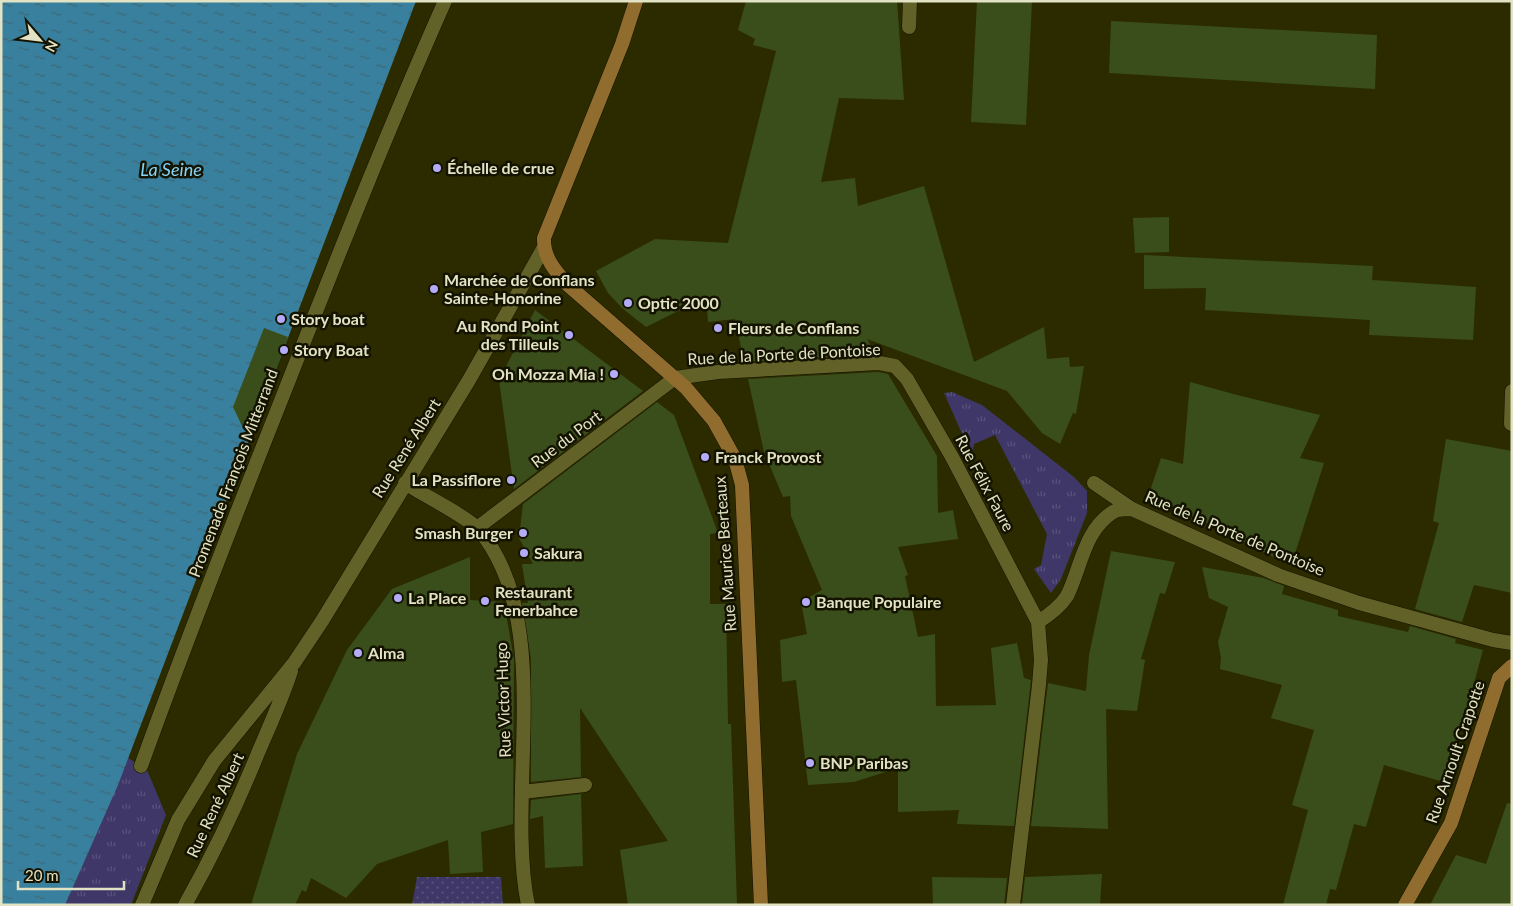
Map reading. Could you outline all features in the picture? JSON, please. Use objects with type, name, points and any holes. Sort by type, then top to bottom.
[{"type":"main road","points":[[543,249],[544,238],[622,44],[636,1]]},
{"type":"main road","name":"Rue Maurice Berteaux","points":[[543,249],[553,268],[568,285],[675,378],[714,421],[735,459],[742,485],[761,905]]},
{"type":"main road","name":"Rue Arnoult Crapotte","points":[[1405,905],[1451,823],[1499,678],[1512,666]]},
{"type":"street","name":"Promenade François Mitterrand","points":[[141,766],[214,569],[325,289],[391,123],[445,1]]},
{"type":"street","points":[[909,27],[910,1]]},
{"type":"street","name":"Rue René Albert","points":[[142,905],[178,820],[214,761],[294,663],[342,590],[469,380],[543,249]]},
{"type":"street","name":"Rue de la Porte de Pontoise","points":[[675,378],[718,372],[869,364],[895,366]]},
{"type":"street","name":"Rue Félix Faure","points":[[895,366],[907,380],[952,457],[1038,622],[1040,651],[1039,685],[1012,905]]},
{"type":"street","name":"Rue du Port","points":[[477,528],[675,378]]},
{"type":"street","points":[[1511,424],[1512,391]]},
{"type":"street","name":"Rue Victor Hugo","points":[[405,483],[477,528],[498,559],[512,600],[522,650],[521,826],[528,905]]},
{"type":"street","name":"Rue de la Porte de Pontoise","points":[[1094,483],[1132,509],[1296,581],[1359,604],[1493,640],[1512,642]]},
{"type":"street","points":[[1038,622],[1051,614],[1066,596],[1084,550],[1094,532],[1114,511],[1132,509]]},
{"type":"street","name":"Rue René Albert","points":[[186,905],[215,850],[244,787],[279,708],[294,663]]},
{"type":"street","points":[[522,792],[585,785]]},
{"type":"green space","points":[[952,392],[982,405],[1074,477],[1087,491],[1087,513],[1061,579],[1051,593],[1034,569],[1041,565],[1047,534],[995,435],[974,444],[972,456],[944,393]]},
{"type":"green space","points":[[128,758],[147,770],[166,815],[131,905],[65,905]]},
{"type":"green space","points":[[417,877],[501,877],[503,905],[412,905]]},
{"type":"water","name":"La Seine","points":[[1,1],[416,1],[118,785],[65,905],[1,905]]},
{"type":"building","points":[[746,1],[897,1],[904,100],[839,98],[821,182],[855,178],[858,206],[924,186],[974,362],[1044,327],[1047,359],[1069,357],[1070,367],[1084,366],[1076,414],[1073,413],[1060,444],[1042,433],[1007,391],[867,339],[876,354],[744,362],[735,319],[708,322],[706,297],[646,327],[622,308],[608,293],[596,271],[655,239],[728,243],[776,51],[753,45],[755,39],[738,30]]},
{"type":"building","points":[[977,1],[1032,1],[1026,125],[971,122]]},
{"type":"building","points":[[1111,21],[1377,35],[1375,89],[1109,73]]},
{"type":"building","points":[[1169,217],[1169,252],[1135,253],[1133,218]]},
{"type":"building","points":[[1144,255],[1373,266],[1372,280],[1476,287],[1473,340],[1369,335],[1370,320],[1205,310],[1206,288],[1144,289]]},
{"type":"building","points":[[535,310],[643,391],[514,489],[499,380]]},
{"type":"building","points":[[264,328],[288,337],[259,415],[242,426],[233,407]]},
{"type":"building","points":[[878,372],[888,374],[937,456],[938,513],[953,510],[958,539],[898,547],[908,575],[905,576],[918,637],[935,634],[936,706],[996,705],[991,648],[1017,643],[1024,678],[1031,680],[1014,826],[957,824],[959,810],[898,812],[898,768],[854,782],[808,785],[796,680],[782,682],[780,640],[807,634],[801,602],[822,590],[791,516],[790,496],[783,497],[764,452],[748,379]]},
{"type":"building","points":[[1190,382],[1320,415],[1300,458],[1324,463],[1291,566],[1149,494],[1161,458],[1183,464]]},
{"type":"building","points":[[657,402],[674,415],[718,533],[710,534],[710,604],[726,604],[728,724],[731,724],[737,905],[628,905],[620,850],[668,841],[580,708],[581,777],[531,782],[531,659],[522,603],[528,603],[522,564],[533,564],[519,538],[523,504]]},
{"type":"building","points":[[1446,439],[1512,451],[1512,593],[1474,585],[1462,622],[1415,609],[1439,523],[1433,521]]},
{"type":"building","points":[[1111,551],[1175,562],[1165,594],[1160,593],[1141,659],[1145,660],[1137,711],[1106,709],[1108,829],[1031,826],[1048,683],[1086,691],[1089,655]]},
{"type":"building","points":[[470,557],[470,600],[504,602],[514,660],[513,824],[481,832],[483,872],[450,874],[448,840],[377,864],[346,898],[311,878],[306,892],[302,890],[295,905],[251,905],[297,754],[347,650],[392,589]]},
{"type":"building","points":[[1202,567],[1264,578],[1284,586],[1282,594],[1338,610],[1338,616],[1408,632],[1410,626],[1456,639],[1455,643],[1483,650],[1459,738],[1444,782],[1384,765],[1366,827],[1354,824],[1336,890],[1330,889],[1326,905],[1283,905],[1308,810],[1292,805],[1314,730],[1271,718],[1282,685],[1220,669],[1221,658],[1218,642],[1228,607],[1209,598]]},
{"type":"building","points":[[581,794],[583,866],[545,868],[543,816],[530,819],[531,800]]},
{"type":"building","points":[[1507,803],[1512,804],[1512,905],[1430,905],[1456,855],[1486,864]]},
{"type":"building","points":[[1102,874],[1100,905],[1022,905],[1025,877]]},
{"type":"building","points":[[932,877],[1007,878],[1004,905],[933,905]]},
{"type":"place","name":"Échelle de crue","points":[[437,168]]},
{"type":"place","name":"Marchée de Conflans Sainte-Honorine","points":[[434,289]]},
{"type":"place","name":"Optic 2000","points":[[628,303]]},
{"type":"place","name":"Story boat","points":[[281,319]]},
{"type":"place","name":"Fleurs de Conflans","points":[[718,328]]},
{"type":"place","name":"Au Rond Point des Tilleuls","points":[[569,335]]},
{"type":"place","name":"Story Boat","points":[[284,350]]},
{"type":"place","name":"Oh Mozza Mia !","points":[[614,374]]},
{"type":"place","name":"Franck Provost","points":[[705,457]]},
{"type":"place","name":"La Passiflore","points":[[511,480]]},
{"type":"place","name":"Smash Burger","points":[[523,533]]},
{"type":"place","name":"Sakura","points":[[524,553]]},
{"type":"place","name":"La Place","points":[[398,598]]},
{"type":"place","name":"Restaurant Fenerbahce","points":[[485,601]]},
{"type":"place","name":"Banque Populaire","points":[[806,602]]},
{"type":"place","name":"Alma","points":[[358,653]]},
{"type":"place","name":"BNP Paribas","points":[[810,763]]}]
